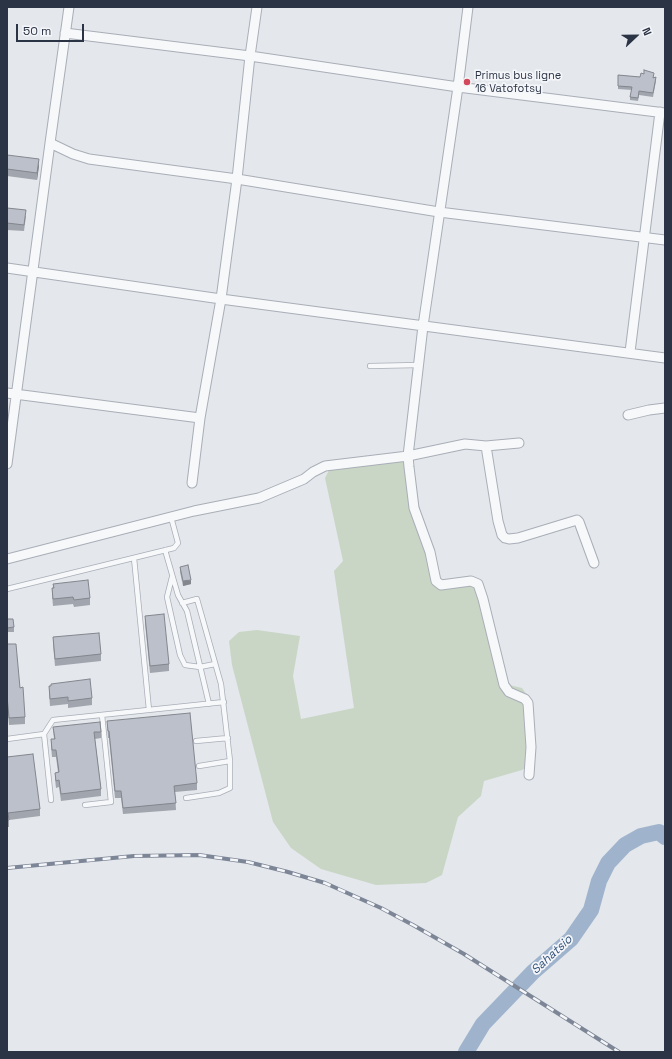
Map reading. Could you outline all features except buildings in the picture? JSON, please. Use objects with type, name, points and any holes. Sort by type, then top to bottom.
[{"type":"street","points":[[7,464],[11,394],[33,272],[69,7]]},
{"type":"street","points":[[192,483],[200,418],[221,299],[237,179],[256,7]]},
{"type":"street","points":[[468,7],[423,326],[408,456],[414,508],[430,552],[436,581],[441,585],[471,581],[478,584],[482,593],[504,685],[509,692],[525,699],[528,703],[531,747],[529,775]]},
{"type":"street","points":[[65,33],[250,56],[458,86],[663,112],[644,237],[630,352]]},
{"type":"street","points":[[50,143],[73,154],[89,159],[237,179],[440,212],[665,240]]},
{"type":"street","points":[[7,268],[221,299],[630,352],[665,358]]},
{"type":"street","points":[[11,394],[200,418]]},
{"type":"street","points":[[628,415],[665,408]]},
{"type":"street","points":[[7,559],[171,517],[259,498],[304,480],[313,472],[325,466],[408,456],[465,444],[486,446],[519,443]]},
{"type":"street","points":[[486,446],[498,521],[502,536],[505,538],[518,538],[577,520],[594,563]]},
{"type":"lane","points":[[370,366],[419,365]]},
{"type":"lane","points":[[7,589],[174,548],[178,543],[171,517]]},
{"type":"lane","points":[[165,550],[178,596],[187,611],[208,704]]},
{"type":"lane","points":[[134,558],[149,710]]},
{"type":"lane","points":[[172,575],[166,597],[180,655],[185,665],[200,667],[215,664]]},
{"type":"lane","points":[[182,603],[197,599],[221,684],[230,761],[230,788],[219,793],[186,798]]},
{"type":"lane","points":[[51,800],[44,734],[53,720],[224,702]]},
{"type":"lane","points":[[85,805],[110,802],[102,715]]},
{"type":"lane","points":[[7,739],[44,734]]},
{"type":"lane","points":[[196,741],[228,738]]},
{"type":"lane","points":[[199,766],[230,761]]},
{"type":"green space","points":[[409,457],[435,582],[474,577],[481,583],[505,684],[522,688],[527,695],[528,766],[522,770],[484,781],[481,796],[458,817],[442,875],[426,883],[376,885],[321,869],[291,848],[273,822],[232,665],[229,641],[239,632],[257,630],[300,636],[293,676],[301,719],[354,708],[334,571],[343,561],[325,478],[329,470]]},
{"type":"waterway","name":"Sahatsio","points":[[466,1052],[483,1024],[533,972],[571,939],[591,910],[599,881],[608,863],[625,845],[641,836],[659,832],[665,837]]},
{"type":"railway","points":[[7,868],[134,856],[199,855],[248,862],[325,883],[381,908],[464,954],[619,1052]]},
{"type":"place","name":"Primus bus ligne 16 Vatofotsy","points":[[467,82]]}]
